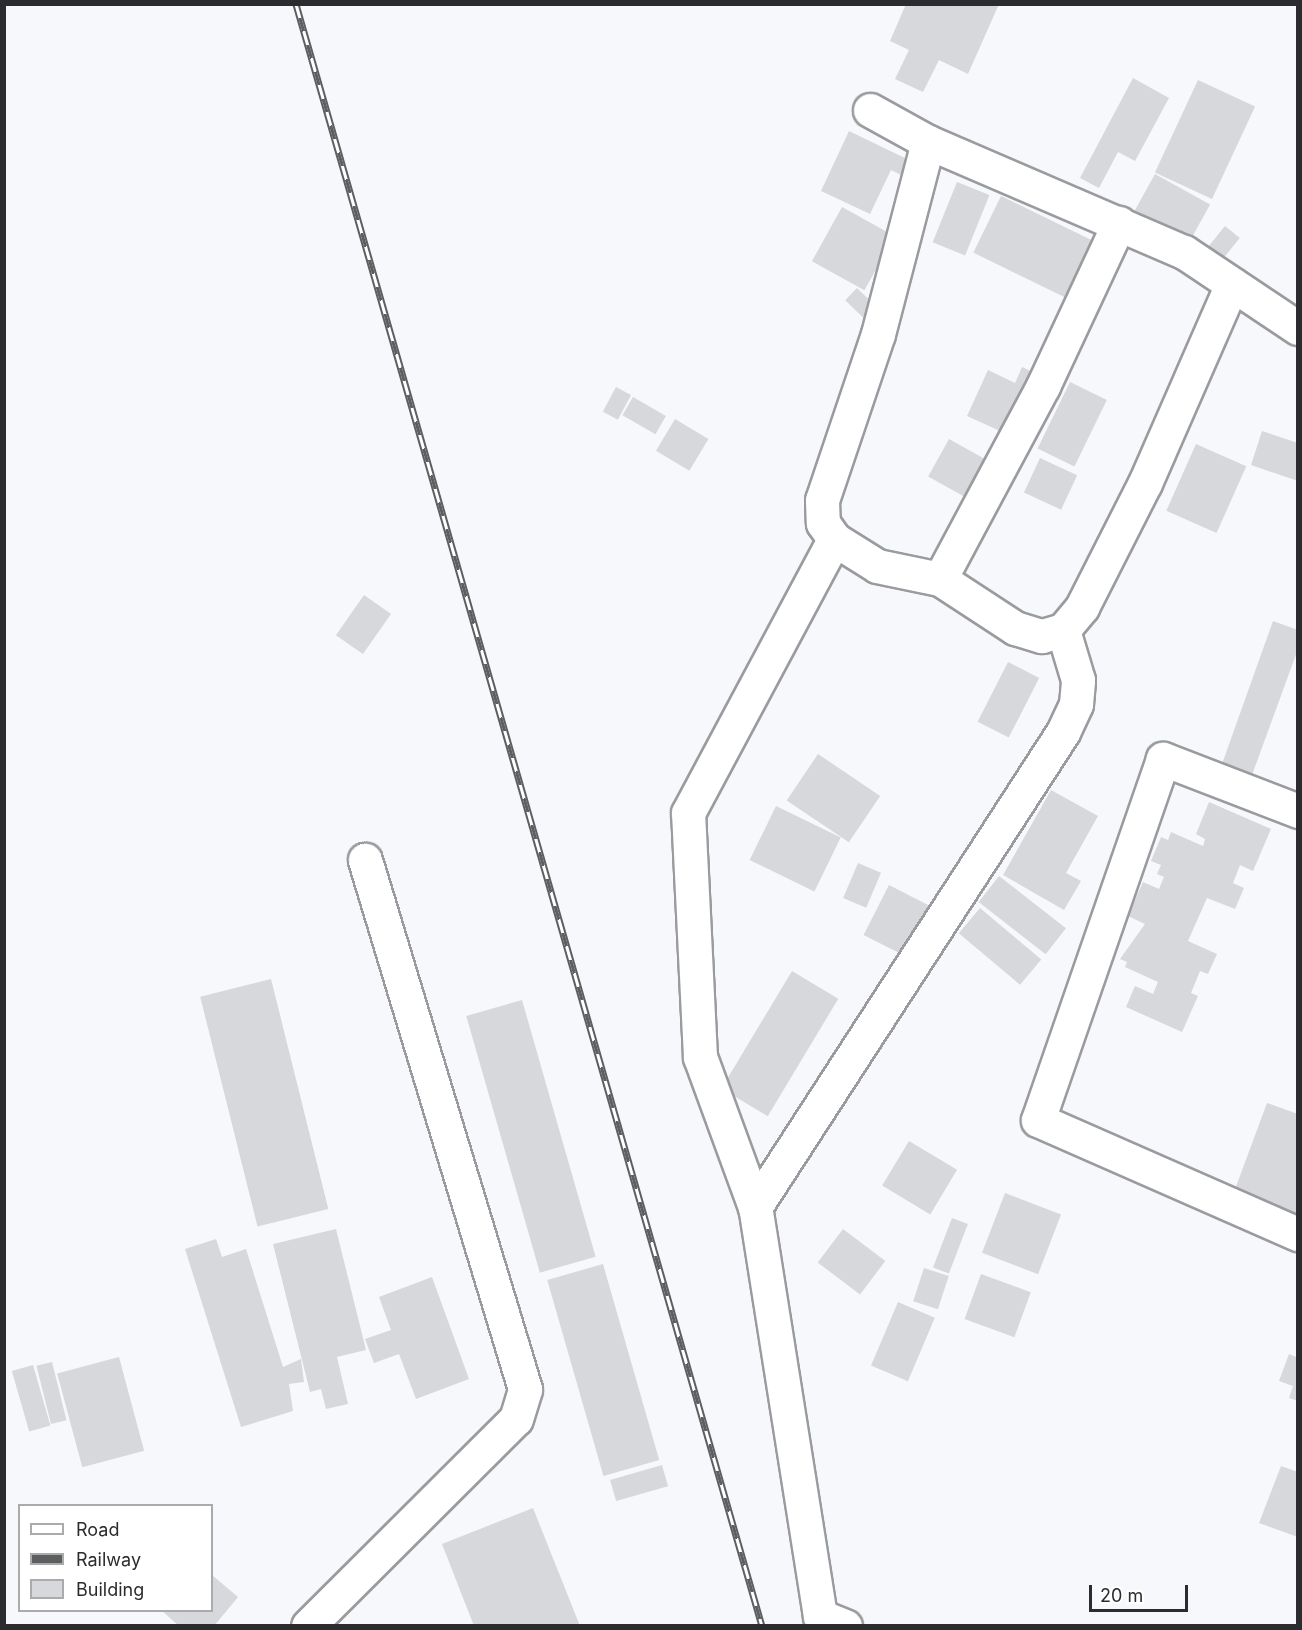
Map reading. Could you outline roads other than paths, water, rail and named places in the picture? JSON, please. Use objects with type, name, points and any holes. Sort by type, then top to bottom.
[{"type":"street","points":[[870,110],[928,142],[1184,252],[1298,328]]},
{"type":"street","points":[[928,142],[878,334],[822,500],[823,523],[834,539],[878,566],[940,579],[1015,628],[1042,636],[1064,630],[1082,607],[1145,483],[1232,284]]},
{"type":"street","points":[[940,579],[1038,395],[1119,223]]},
{"type":"street","points":[[834,539],[688,813],[700,1057],[755,1207],[820,1616],[845,1626]]},
{"type":"street","points":[[755,1207],[1063,732],[1076,704],[1078,680],[1064,630]]},
{"type":"street","points":[[1298,811],[1162,759],[1038,1120],[1298,1234]]},
{"type":"street","points":[[308,1626],[509,1426],[525,1389],[365,860]]},
{"type":"railway","points":[[296,4],[762,1626]]}]
